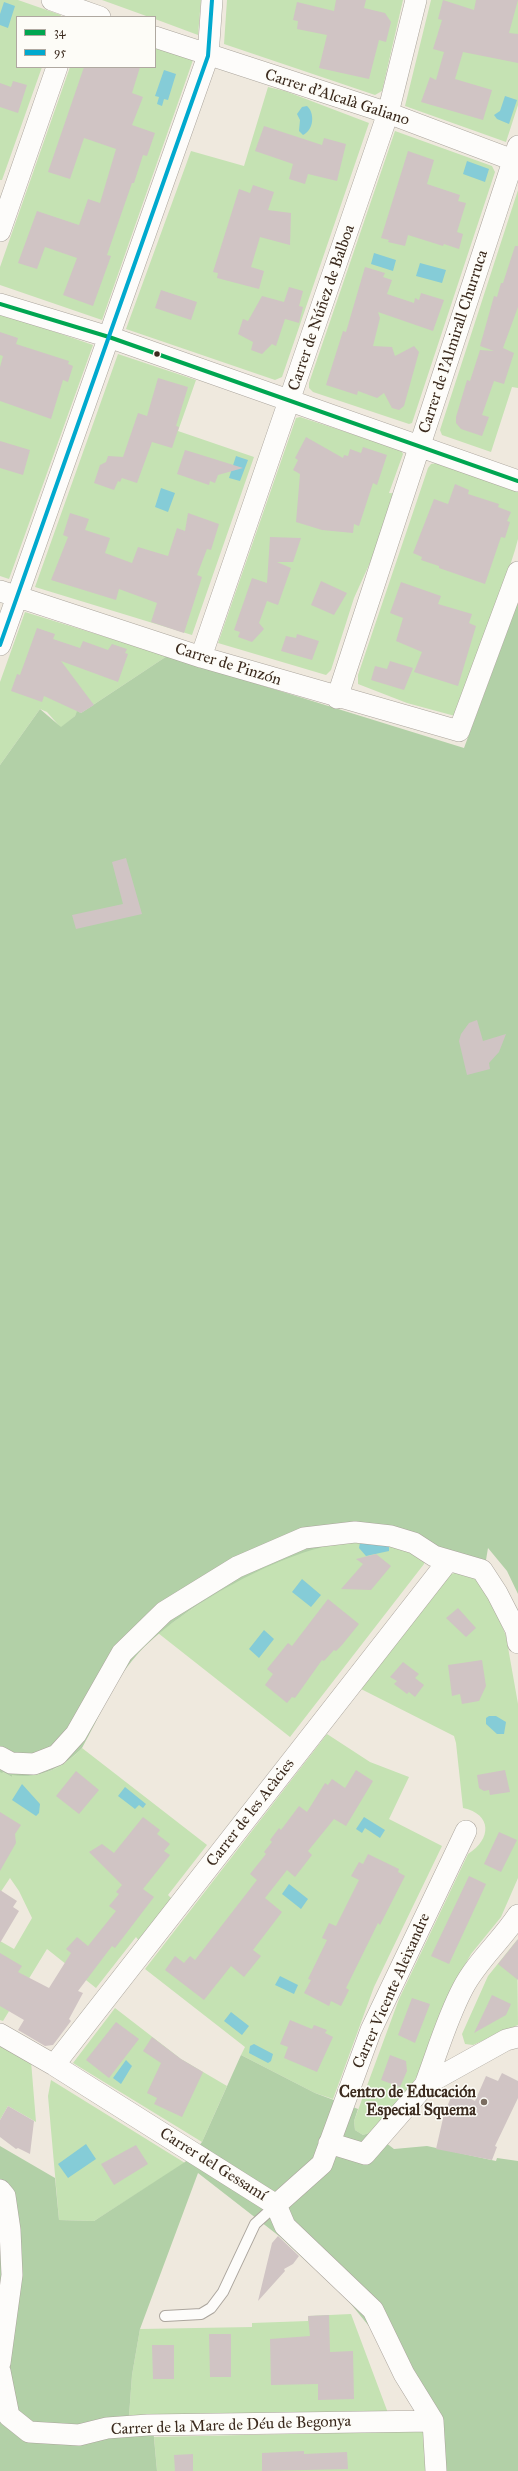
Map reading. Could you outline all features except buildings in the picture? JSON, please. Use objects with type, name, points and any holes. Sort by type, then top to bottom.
[{"type":"street","points":[[52,0],[97,16]]},
{"type":"street","points":[[0,645],[9,593],[109,337],[208,56],[212,0]]},
{"type":"street","name":"Carrer de Núñez de Balboa","points":[[201,657],[290,402],[388,113],[416,0]]},
{"type":"street","name":"Carrer d'Alcalà Galiano","points":[[156,37],[208,56],[388,113],[516,156]]},
{"type":"street","points":[[0,231],[57,68]]},
{"type":"street","name":"Carrer de l'Almirall Churruca","points":[[337,698],[516,156]]},
{"type":"street","points":[[0,304],[109,337],[290,402],[421,445],[518,480]]},
{"type":"street","name":"Carrer de Pinzón","points":[[9,593],[201,657],[337,698],[459,731],[518,572]]},
{"type":"street","points":[[0,1757],[11,1763],[34,1764],[57,1755],[76,1734],[122,1653],[164,1612],[244,1564],[304,1538],[356,1532],[391,1536],[414,1543],[434,1556],[482,1570],[497,1593],[516,1630],[518,1643]]},
{"type":"street","name":"Carrer de les Acàcies","points":[[54,2065],[448,1561]]},
{"type":"street","name":"Carrer Vicente Aleixandre","points":[[276,2205],[322,2164],[371,2030],[466,1831]]},
{"type":"street","points":[[329,2143],[365,2154],[425,2085],[463,1988],[518,1915]]},
{"type":"street","name":"Carrer del Gessamí","points":[[0,2034],[54,2065],[276,2205],[285,2226],[373,2310],[404,2374],[433,2421],[436,2471]]},
{"type":"street","points":[[425,2085],[506,2040],[518,2037]]},
{"type":"street","points":[[0,2190],[5,2196],[10,2230],[12,2275],[0,2363]]},
{"type":"street","name":"Carrer de la Mare de Déu de Begonya","points":[[0,2371],[9,2416],[29,2432],[79,2435],[106,2428],[148,2425],[433,2421]]},
{"type":"lane","points":[[165,2316],[201,2314],[211,2308],[223,2292],[255,2224],[276,2205]]},
{"type":"green space","points":[[0,0],[18,0],[61,15],[16,16],[16,68],[42,68],[2,180],[0,180]]},
{"type":"green space","points":[[102,0],[201,0],[198,35],[156,19],[156,16],[146,16]]},
{"type":"green space","points":[[227,0],[403,0],[382,91],[375,95],[224,44]]},
{"type":"green space","points":[[431,0],[518,0],[518,105],[506,142],[405,106]]},
{"type":"green space","points":[[156,47],[193,60],[102,320],[0,285],[0,267],[70,68],[156,68]]},
{"type":"green space","points":[[268,87],[285,91],[369,123],[282,377],[275,380],[126,329],[191,151],[244,166]]},
{"type":"green space","points":[[395,131],[492,166],[495,172],[412,423],[409,424],[313,392],[309,388],[309,383]]},
{"type":"green space","points":[[518,190],[518,388],[512,387],[491,452],[442,435],[440,430]]},
{"type":"green space","points":[[0,313],[93,345],[9,579],[0,576]]},
{"type":"green space","points":[[118,354],[196,380],[178,431],[254,457],[192,635],[35,587]]},
{"type":"green space","points":[[300,417],[401,450],[403,454],[389,493],[401,494],[354,598],[331,670],[326,675],[218,643],[296,418]]},
{"type":"green space","points":[[437,463],[518,489],[518,539],[515,550],[498,603],[455,716],[407,703],[358,684],[358,675],[428,468],[431,464]]},
{"type":"green space","points":[[518,602],[518,1594],[507,1571],[488,1548],[485,1566],[400,1545],[367,1542],[351,1542],[325,1546],[296,1555],[235,1583],[206,1600],[178,1619],[155,1638],[136,1656],[120,1677],[82,1748],[67,1761],[42,1774],[32,1776],[12,1775],[12,1777],[3,1772],[2,1773],[0,1772],[0,765],[40,709],[61,727],[75,716],[77,711],[81,713],[167,656],[464,748]]},
{"type":"green space","points":[[25,612],[167,656],[81,713],[77,712],[75,716],[61,728],[47,712],[40,709],[0,765],[0,682]]},
{"type":"green space","points":[[351,1542],[372,1542],[399,1546],[425,1560],[424,1564],[290,1737],[158,1633],[210,1597],[267,1565],[306,1550]]},
{"type":"green space","points":[[462,1570],[476,1574],[493,1603],[506,1636],[518,1704],[518,1878],[501,1917],[471,1954],[452,1988],[417,2076],[406,2094],[372,2132],[363,2135],[355,2130],[354,2121],[399,1999],[468,1854],[476,1848],[481,1841],[485,1834],[485,1828],[484,1821],[479,1816],[473,1811],[463,1808],[454,1736],[361,1689],[449,1575]]},
{"type":"green space","points":[[327,1734],[370,1762],[409,1777],[389,1819],[442,1846],[374,1987],[333,2099],[315,2093],[241,2055],[245,2047],[145,1969]]},
{"type":"green space","points":[[82,1748],[207,1845],[168,1895],[172,1899],[139,1941],[136,1937],[96,1988],[47,1949],[3,2021],[0,2020],[0,1941],[14,1949],[32,1918],[19,1891],[10,1878],[0,1893],[0,1772],[12,1777],[12,1774],[41,1774],[59,1767]]},
{"type":"green space","points":[[517,1940],[518,2025],[473,2045],[465,2044],[462,2034],[488,1976]]},
{"type":"green space","points":[[115,2008],[181,2059],[227,2086],[202,2142],[73,2063]]},
{"type":"green space","points":[[0,2042],[31,2061],[36,2122],[8,2106],[0,2120]]},
{"type":"green space","points":[[241,2055],[315,2093],[358,2109],[354,2121],[355,2130],[363,2135],[372,2132],[394,2149],[427,2146],[496,2161],[497,2158],[518,2161],[518,2471],[427,2471],[426,2431],[377,2336],[346,2298],[279,2236],[198,2173],[140,2329],[132,2375],[129,2416],[152,2416],[157,2471],[0,2471],[0,2146],[55,2178],[59,2220],[94,2221],[185,2162],[202,2142]]},
{"type":"green space","points":[[51,2080],[185,2163],[94,2221],[59,2220],[48,2096]]},
{"type":"green space","points":[[351,2314],[388,2413],[129,2416],[132,2375],[140,2329],[252,2327],[252,2323],[308,2321],[308,2316]]},
{"type":"green space","points":[[426,2431],[428,2471],[157,2471],[154,2437]]},
{"type":"water","points":[[4,2],[15,6],[8,28],[0,25],[0,14]]},
{"type":"water","points":[[164,70],[176,74],[168,100],[164,99],[162,106],[157,104],[159,97],[155,96]]},
{"type":"water","points":[[505,96],[517,100],[509,124],[497,119],[494,115],[500,111]]},
{"type":"water","points":[[307,106],[310,109],[312,121],[307,133],[303,135],[299,131],[300,120],[297,114],[302,107]]},
{"type":"water","points":[[467,161],[489,169],[485,182],[463,174]]},
{"type":"water","points":[[374,253],[396,260],[393,271],[371,264]]},
{"type":"water","points":[[420,263],[446,270],[442,283],[416,276]]},
{"type":"water","points":[[236,456],[248,460],[240,481],[229,478]]},
{"type":"water","points":[[161,488],[175,493],[168,512],[155,507]]},
{"type":"water","points":[[360,1543],[389,1545],[389,1551],[366,1556],[359,1548]]},
{"type":"water","points":[[302,1579],[321,1595],[311,1607],[292,1592]]},
{"type":"water","points":[[264,1630],[274,1639],[259,1658],[249,1649]]},
{"type":"water","points":[[489,1716],[496,1716],[506,1722],[504,1734],[497,1734],[486,1724],[486,1718]]},
{"type":"water","points":[[22,1784],[40,1804],[39,1813],[36,1816],[12,1800]]},
{"type":"water","points":[[125,1787],[146,1804],[143,1808],[139,1805],[135,1809],[118,1796]]},
{"type":"water","points":[[364,1817],[385,1830],[380,1838],[365,1828],[362,1833],[356,1829]]},
{"type":"water","points":[[289,1884],[308,1899],[301,1909],[282,1894]]},
{"type":"water","points":[[280,1976],[298,1985],[294,1994],[275,1985]]},
{"type":"water","points":[[231,2012],[249,2026],[242,2035],[224,2021]]},
{"type":"water","points":[[254,2044],[273,2054],[271,2061],[268,2063],[249,2053],[250,2046]]},
{"type":"water","points":[[126,2060],[132,2066],[121,2084],[113,2078]]},
{"type":"water","points":[[86,2144],[96,2159],[68,2178],[58,2164]]},
{"type":"transit line","name":"95","points":[[0,645],[208,56],[212,0]]},
{"type":"transit line","name":"34","points":[[0,304],[109,337],[518,481]]},
{"type":"place","name":"Centro de Educación Especial Squema","points":[[484,2102]]}]
